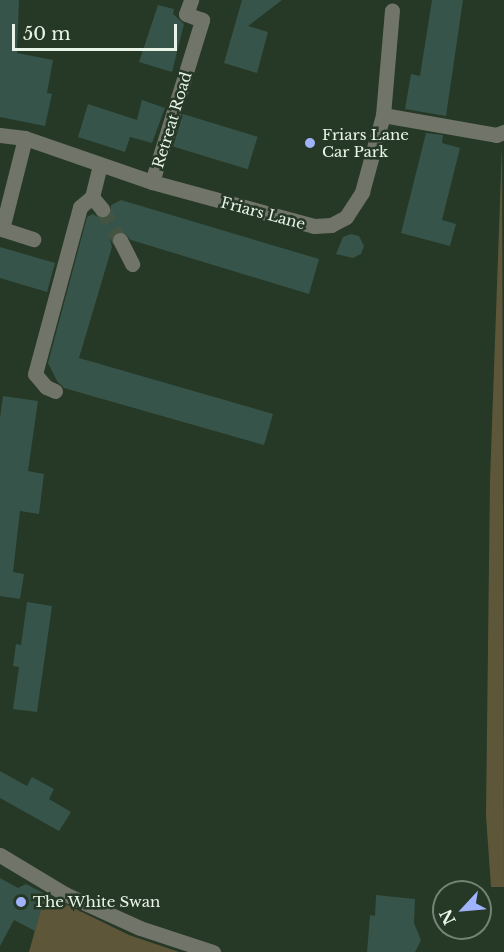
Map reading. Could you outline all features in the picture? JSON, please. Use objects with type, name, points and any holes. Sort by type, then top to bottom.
[{"type":"street","name":"Retreat Road","points":[[152,182],[202,20],[186,14],[191,0]]},
{"type":"street","name":"Friars Lane","points":[[0,135],[25,138],[152,182],[314,226],[331,225],[346,217],[362,192],[383,115],[392,10]]},
{"type":"street","points":[[383,115],[500,134]]},
{"type":"street","points":[[25,138],[2,229],[33,239]]},
{"type":"street","points":[[56,391],[46,387],[35,374],[80,207],[92,197],[100,165]]},
{"type":"street","points":[[92,197],[102,209]]},
{"type":"street","points":[[120,240],[132,264]]},
{"type":"street","points":[[0,855],[66,894],[140,928],[213,952]]},
{"type":"shaded area","points":[[502,145],[504,887],[492,887],[486,816],[490,480]]},
{"type":"shaded area","points":[[45,894],[129,935],[179,952],[29,952]]},
{"type":"building","points":[[0,0],[19,0],[17,53],[53,60],[47,93],[52,94],[45,126],[0,117]]},
{"type":"building","points":[[242,0],[282,0],[248,26],[268,32],[257,73],[224,63]]},
{"type":"building","points":[[432,0],[463,0],[446,116],[405,109],[411,74],[420,76]]},
{"type":"building","points":[[158,5],[174,9],[173,14],[184,24],[172,72],[139,62]]},
{"type":"building","points":[[142,100],[165,108],[152,143],[130,137],[125,152],[78,137],[88,104],[137,120]]},
{"type":"building","points":[[183,114],[258,137],[248,169],[173,147]]},
{"type":"building","points":[[426,133],[443,135],[442,143],[460,148],[442,220],[456,224],[450,246],[401,233]]},
{"type":"building","points":[[121,200],[319,259],[309,294],[131,240],[121,230],[115,232],[110,239],[112,247],[79,358],[273,414],[264,445],[64,388],[57,381],[48,363],[87,217],[93,214],[99,218],[108,217],[111,205]]},
{"type":"building","points":[[351,234],[359,236],[364,246],[361,254],[353,258],[336,254],[343,237]]},
{"type":"building","points":[[0,247],[55,263],[47,292],[0,278]]},
{"type":"building","points":[[3,396],[38,401],[28,471],[44,474],[39,514],[20,511],[13,572],[24,574],[20,599],[0,596],[0,418]]},
{"type":"building","points":[[27,602],[52,606],[37,712],[13,709],[19,667],[13,666],[16,644],[21,645]]},
{"type":"building","points":[[0,771],[27,786],[32,777],[54,789],[49,799],[71,812],[59,831],[0,798]]},
{"type":"building","points":[[0,878],[18,888],[26,884],[45,894],[35,931],[14,920],[0,946]]},
{"type":"building","points":[[376,895],[415,899],[414,923],[421,940],[415,952],[367,952],[370,915],[375,916]]},
{"type":"tunnel","points":[[102,209],[120,240]]},
{"type":"place","name":"Friars Lane Car Park","points":[[310,143]]},
{"type":"place","name":"The White Swan","points":[[21,902]]}]
